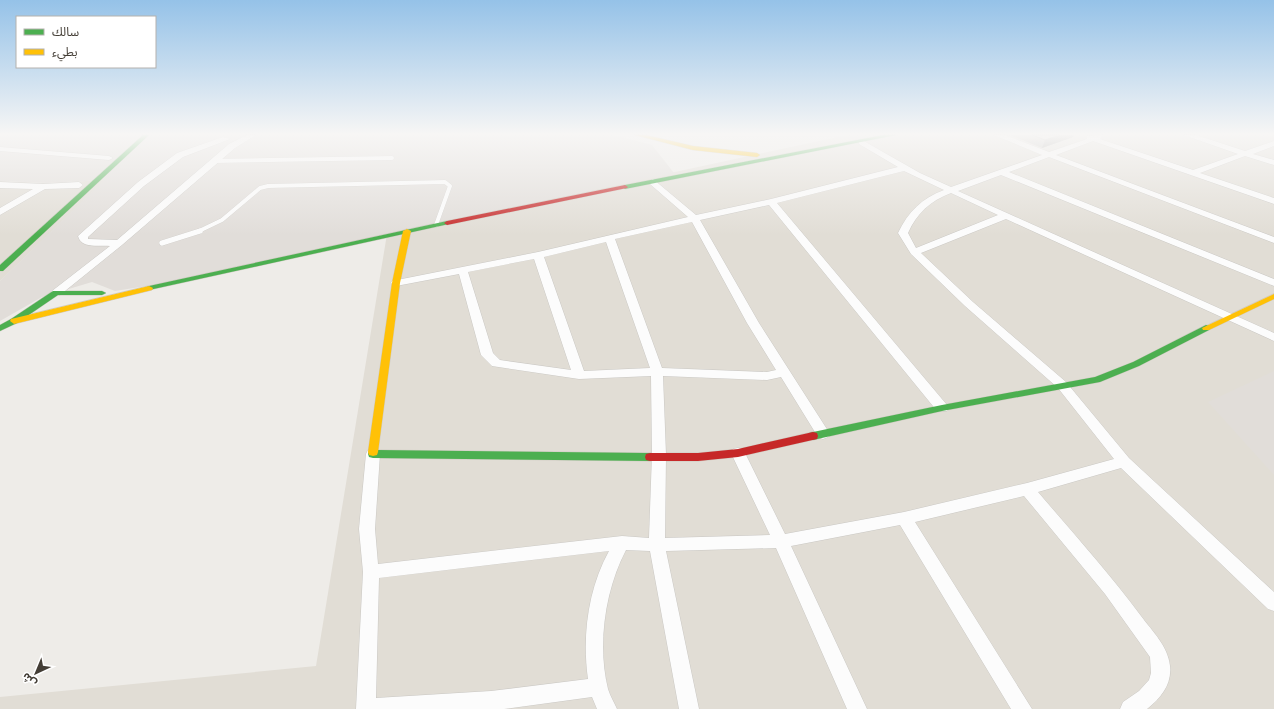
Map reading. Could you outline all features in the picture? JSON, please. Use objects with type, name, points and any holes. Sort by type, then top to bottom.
[{"type":"street","points":[[45,215],[98,168]]},
{"type":"street","points":[[0,269],[111,168]]},
{"type":"street","points":[[119,243],[87,242],[84,240],[83,236],[141,184],[162,168]]},
{"type":"street","points":[[0,328],[14,321],[56,293],[119,243],[207,168]]},
{"type":"street","points":[[14,321],[138,290],[200,278],[406,230],[721,168]]},
{"type":"street","points":[[905,168],[1274,337]]},
{"type":"street","points":[[396,283],[464,271],[538,255],[609,237],[771,202],[905,168]]},
{"type":"street","points":[[1013,168],[933,197],[917,209],[908,221],[903,234],[914,252],[969,304],[1062,385],[1124,462],[1274,603]]},
{"type":"street","points":[[1082,168],[1274,240]]},
{"type":"street","points":[[1186,168],[1274,201]]},
{"type":"street","points":[[1197,172],[1207,168]]},
{"type":"street","points":[[1001,172],[1274,283]]},
{"type":"street","points":[[1197,172],[1274,195]]},
{"type":"street","points":[[653,182],[694,218],[753,323],[823,434]]},
{"type":"street","points":[[0,185],[43,187],[79,185]]},
{"type":"street","points":[[0,212],[43,187]]},
{"type":"street","points":[[771,202],[942,408]]},
{"type":"street","points":[[914,252],[1007,215]]},
{"type":"street","points":[[406,230],[396,283],[373,454],[367,530],[371,572],[366,709],[491,701],[598,688]]},
{"type":"street","points":[[609,237],[657,372],[659,455],[657,545],[689,709]]},
{"type":"street","points":[[538,255],[579,376]]},
{"type":"street","points":[[464,271],[486,355],[490,359],[503,365],[579,376],[657,372],[767,376],[785,372]]},
{"type":"street","points":[[56,293],[105,293],[138,290]]},
{"type":"street","points":[[373,454],[659,455],[698,457],[738,453],[942,408],[1062,385],[1098,380],[1136,364],[1230,316],[1274,296]]},
{"type":"street","points":[[738,453],[781,541],[856,709]]},
{"type":"street","points":[[371,572],[622,543],[657,545],[781,541],[904,518],[1028,489],[1124,462]]},
{"type":"street","points":[[1028,489],[1112,589],[1158,654],[1162,665],[1162,676],[1158,686],[1151,695],[1130,709]]},
{"type":"street","points":[[904,518],[1022,709]]},
{"type":"street","points":[[607,709],[598,688],[594,648],[602,591],[610,562],[622,543]]},
{"type":"lane","points":[[162,243],[206,229],[222,220],[260,188],[268,186],[445,182],[450,186],[436,225]]},
{"type":"shaded area","points":[[0,168],[670,168],[674,173],[387,234],[203,277],[115,291],[92,282],[42,297],[0,321],[0,281],[104,180],[48,183],[0,181]]},
{"type":"shaded area","points":[[693,168],[1274,168],[1274,709],[0,709],[0,697],[316,666],[387,234]]},
{"type":"shaded area","points":[[105,180],[0,281],[0,181],[48,183]]},
{"type":"shaded area","points":[[1274,371],[1274,475],[1208,402]]},
{"type":"traffic: fast","points":[[0,269],[111,168]]},
{"type":"traffic: fast","points":[[625,187],[723,168]]},
{"type":"traffic: fast","points":[[149,288],[447,223]]},
{"type":"traffic: fast","points":[[0,328],[14,321],[56,293],[102,293]]},
{"type":"traffic: fast","points":[[813,436],[942,408],[1097,380],[1136,364],[1206,328]]},
{"type":"traffic: fast","points":[[373,452],[373,454],[650,457]]},
{"type":"traffic: slow","points":[[373,452],[396,283],[407,231]]},
{"type":"traffic: slow","points":[[14,321],[149,288]]},
{"type":"traffic: slow","points":[[1206,328],[1274,296]]},
{"type":"traffic: jam","points":[[447,223],[625,187]]},
{"type":"traffic: jam","points":[[650,457],[698,457],[738,453],[813,436]]}]
